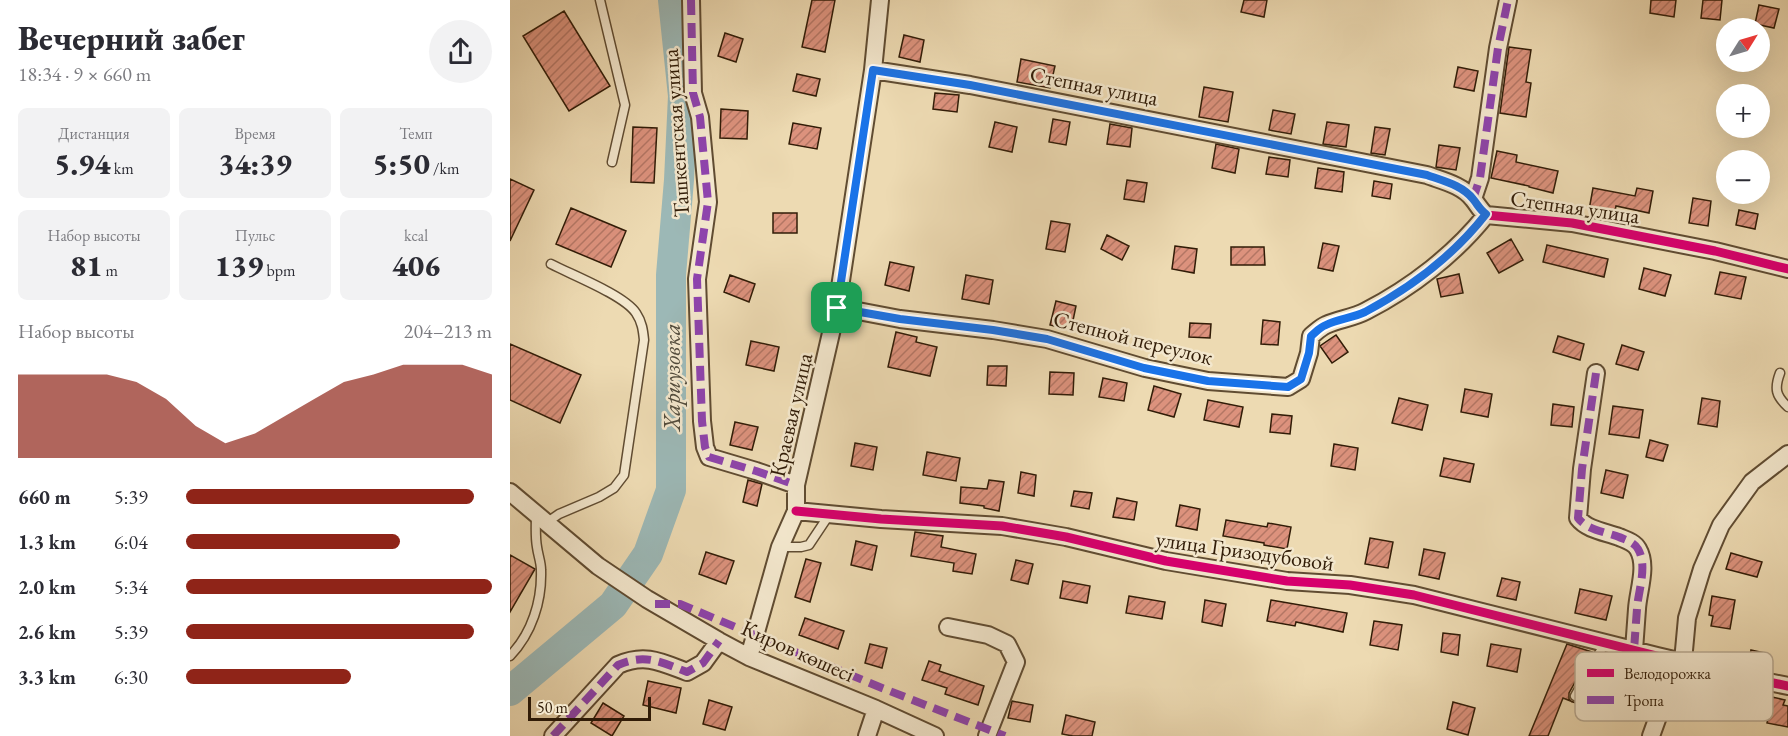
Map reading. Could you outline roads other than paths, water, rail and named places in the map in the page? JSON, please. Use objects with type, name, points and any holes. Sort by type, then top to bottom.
[{"type":"street","name":"Ташкентская улица","points":[[691,0],[693,93],[700,117],[708,202],[697,279],[705,447],[709,457],[796,485]]},
{"type":"street","name":"Краевая улица","points":[[749,657],[780,547],[796,511],[796,485],[837,308],[873,70],[880,0]]},
{"type":"street","points":[[1473,199],[1480,178],[1498,48],[1508,0]]},
{"type":"street","name":"Степная улица","points":[[873,70],[970,85],[1427,175],[1457,186],[1486,214],[1572,223],[1715,251],[1788,269]]},
{"type":"street","name":"Степной переулок","points":[[837,308],[1047,339],[1144,368],[1208,381],[1288,387],[1301,379],[1309,353],[1311,336],[1324,325],[1358,315],[1391,298],[1437,263],[1472,232],[1486,214]]},
{"type":"street","points":[[1596,373],[1581,478],[1578,518],[1581,523],[1631,542],[1638,549],[1642,561],[1642,577],[1637,606],[1634,650]]},
{"type":"street","points":[[1684,652],[1688,618],[1702,569],[1721,525],[1752,482],[1788,454]]},
{"type":"street","points":[[510,492],[541,518]]},
{"type":"street","name":"улица Гризодубовой","points":[[796,511],[881,519],[1002,526],[1066,537],[1166,561],[1287,581],[1350,585],[1414,595],[1643,652]]},
{"type":"street","name":"Киров көшесі","points":[[541,518],[598,566],[647,599],[719,641],[749,657],[876,709],[934,736]]},
{"type":"street","points":[[948,627],[988,634],[1006,644],[1016,662],[987,736]]},
{"type":"street","points":[[553,736],[618,665],[630,660],[646,658],[687,672],[703,663],[719,641]]},
{"type":"street","name":"улица Гризодубовой","points":[[1773,683],[1788,686]]},
{"type":"street","points":[[867,736],[876,709]]},
{"type":"street","points":[[1651,736],[1656,721]]},
{"type":"lane","points":[[600,0],[625,105],[612,162]]},
{"type":"lane","points":[[510,656],[531,626],[540,595],[541,568],[537,547],[541,518],[559,514],[599,497],[614,488],[624,475],[644,340],[642,325],[635,311],[621,299],[551,264]]},
{"type":"lane","points":[[1780,373],[1776,384],[1779,398],[1788,407]]},
{"type":"lane","points":[[780,547],[801,547],[809,544],[829,514]]},
{"type":"lane","points":[[1600,652],[1605,643]]},
{"type":"waterway","name":"Хариузовка","points":[[510,691],[613,605],[648,554],[671,490],[671,275],[683,96],[673,0]]}]
